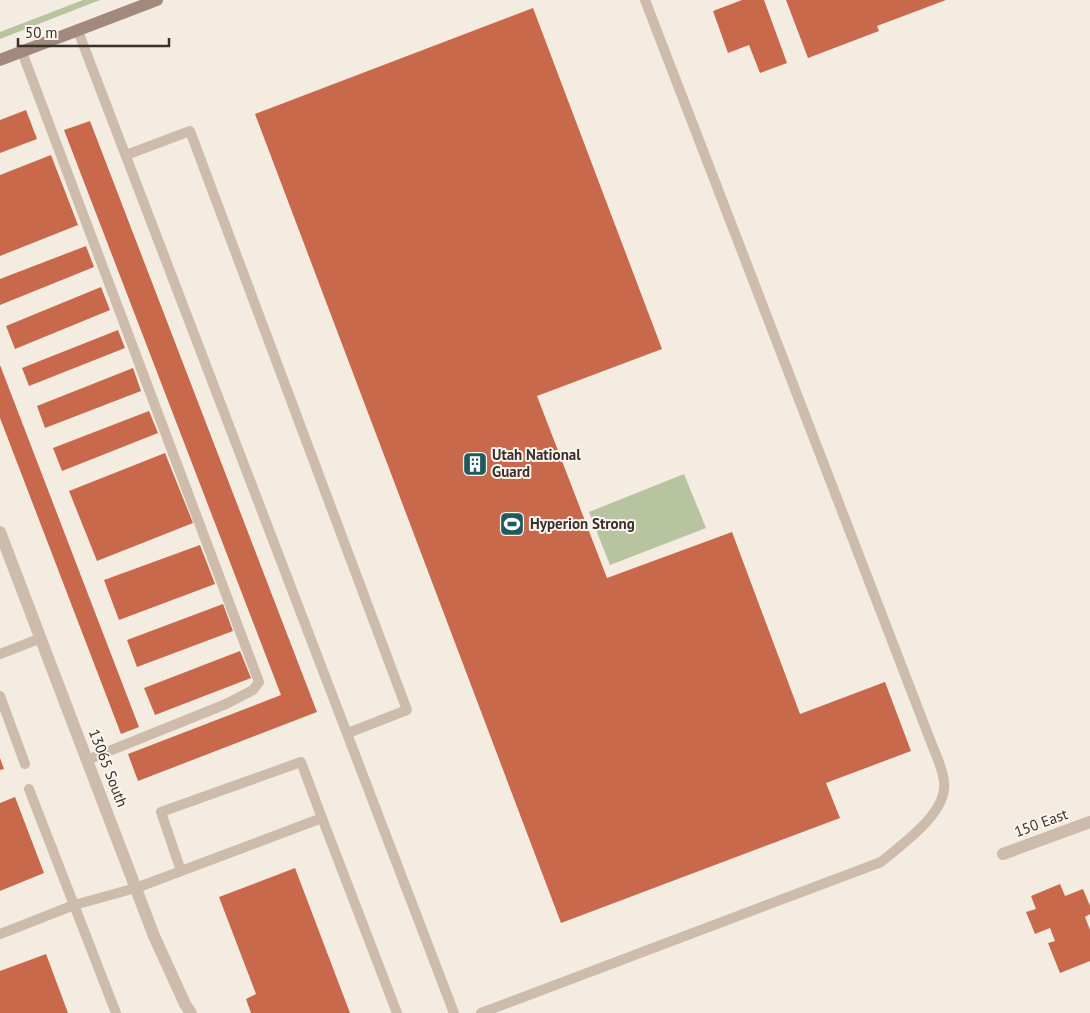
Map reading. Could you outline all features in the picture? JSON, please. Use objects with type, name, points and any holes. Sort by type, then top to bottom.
[{"type":"street","points":[[0,60],[157,0]]},
{"type":"street","name":"13065 South","points":[[0,532],[154,936],[185,1004],[191,1013]]},
{"type":"street","name":"150 East","points":[[1004,854],[1090,822]]},
{"type":"lane","points":[[481,1013],[881,862],[912,836],[942,801],[944,782],[929,737],[645,0]]},
{"type":"lane","points":[[78,30],[454,1013]]},
{"type":"lane","points":[[22,52],[259,682],[252,690],[226,704],[87,760]]},
{"type":"lane","points":[[126,155],[190,131],[406,710],[348,733]]},
{"type":"lane","points":[[0,654],[40,638]]},
{"type":"lane","points":[[0,696],[26,764]]},
{"type":"lane","points":[[181,871],[161,812],[301,762],[397,1013]]},
{"type":"lane","points":[[29,788],[116,1013]]},
{"type":"lane","points":[[0,934],[74,905],[136,888],[322,818]]},
{"type":"green space","points":[[83,0],[100,0],[0,39],[0,32]]},
{"type":"green space","points":[[684,474],[706,528],[610,565],[589,512]]},
{"type":"building","points":[[742,0],[764,0],[787,63],[760,73],[749,45],[728,53],[713,11]]},
{"type":"building","points":[[786,0],[946,0],[877,26],[879,31],[808,58]]},
{"type":"building","name":"Utah National Guard","points":[[533,8],[662,349],[537,396],[607,578],[732,532],[800,714],[885,682],[911,751],[826,783],[840,818],[561,923],[255,114]]},
{"type":"building","points":[[26,110],[37,139],[0,153],[0,120]]},
{"type":"building","points":[[90,121],[317,712],[138,781],[128,754],[281,695],[64,130]]},
{"type":"building","points":[[51,155],[78,225],[0,256],[0,175]]},
{"type":"building","points":[[86,246],[94,267],[0,305],[0,279]]},
{"type":"building","points":[[101,287],[110,310],[15,349],[6,326]]},
{"type":"building","points":[[118,330],[125,348],[29,386],[22,368]]},
{"type":"building","points":[[0,365],[139,727],[121,734],[0,418]]},
{"type":"building","points":[[133,368],[141,391],[45,428],[37,406]]},
{"type":"building","points":[[149,411],[158,433],[62,471],[53,448]]},
{"type":"building","points":[[165,453],[193,523],[97,561],[69,491]]},
{"type":"building","points":[[200,545],[215,584],[119,620],[104,580]]},
{"type":"building","points":[[223,604],[233,631],[137,667],[127,640]]},
{"type":"building","points":[[240,651],[251,678],[155,715],[144,688]]},
{"type":"building","points":[[0,758],[4,769],[0,770]]},
{"type":"building","points":[[15,797],[44,873],[0,891],[0,803]]},
{"type":"building","points":[[295,868],[350,1013],[251,1013],[246,999],[256,994],[219,897]]},
{"type":"building","points":[[1060,884],[1065,896],[1083,889],[1090,906],[1090,914],[1085,917],[1090,930],[1090,961],[1060,973],[1048,943],[1055,941],[1050,928],[1035,934],[1026,912],[1036,909],[1031,896]]},
{"type":"building","points":[[46,954],[68,1013],[0,1013],[0,971]]},
{"type":"place","name":"Utah National Guard","points":[[475,464]]},
{"type":"place","name":"Hyperion Strong","points":[[512,524]]}]
